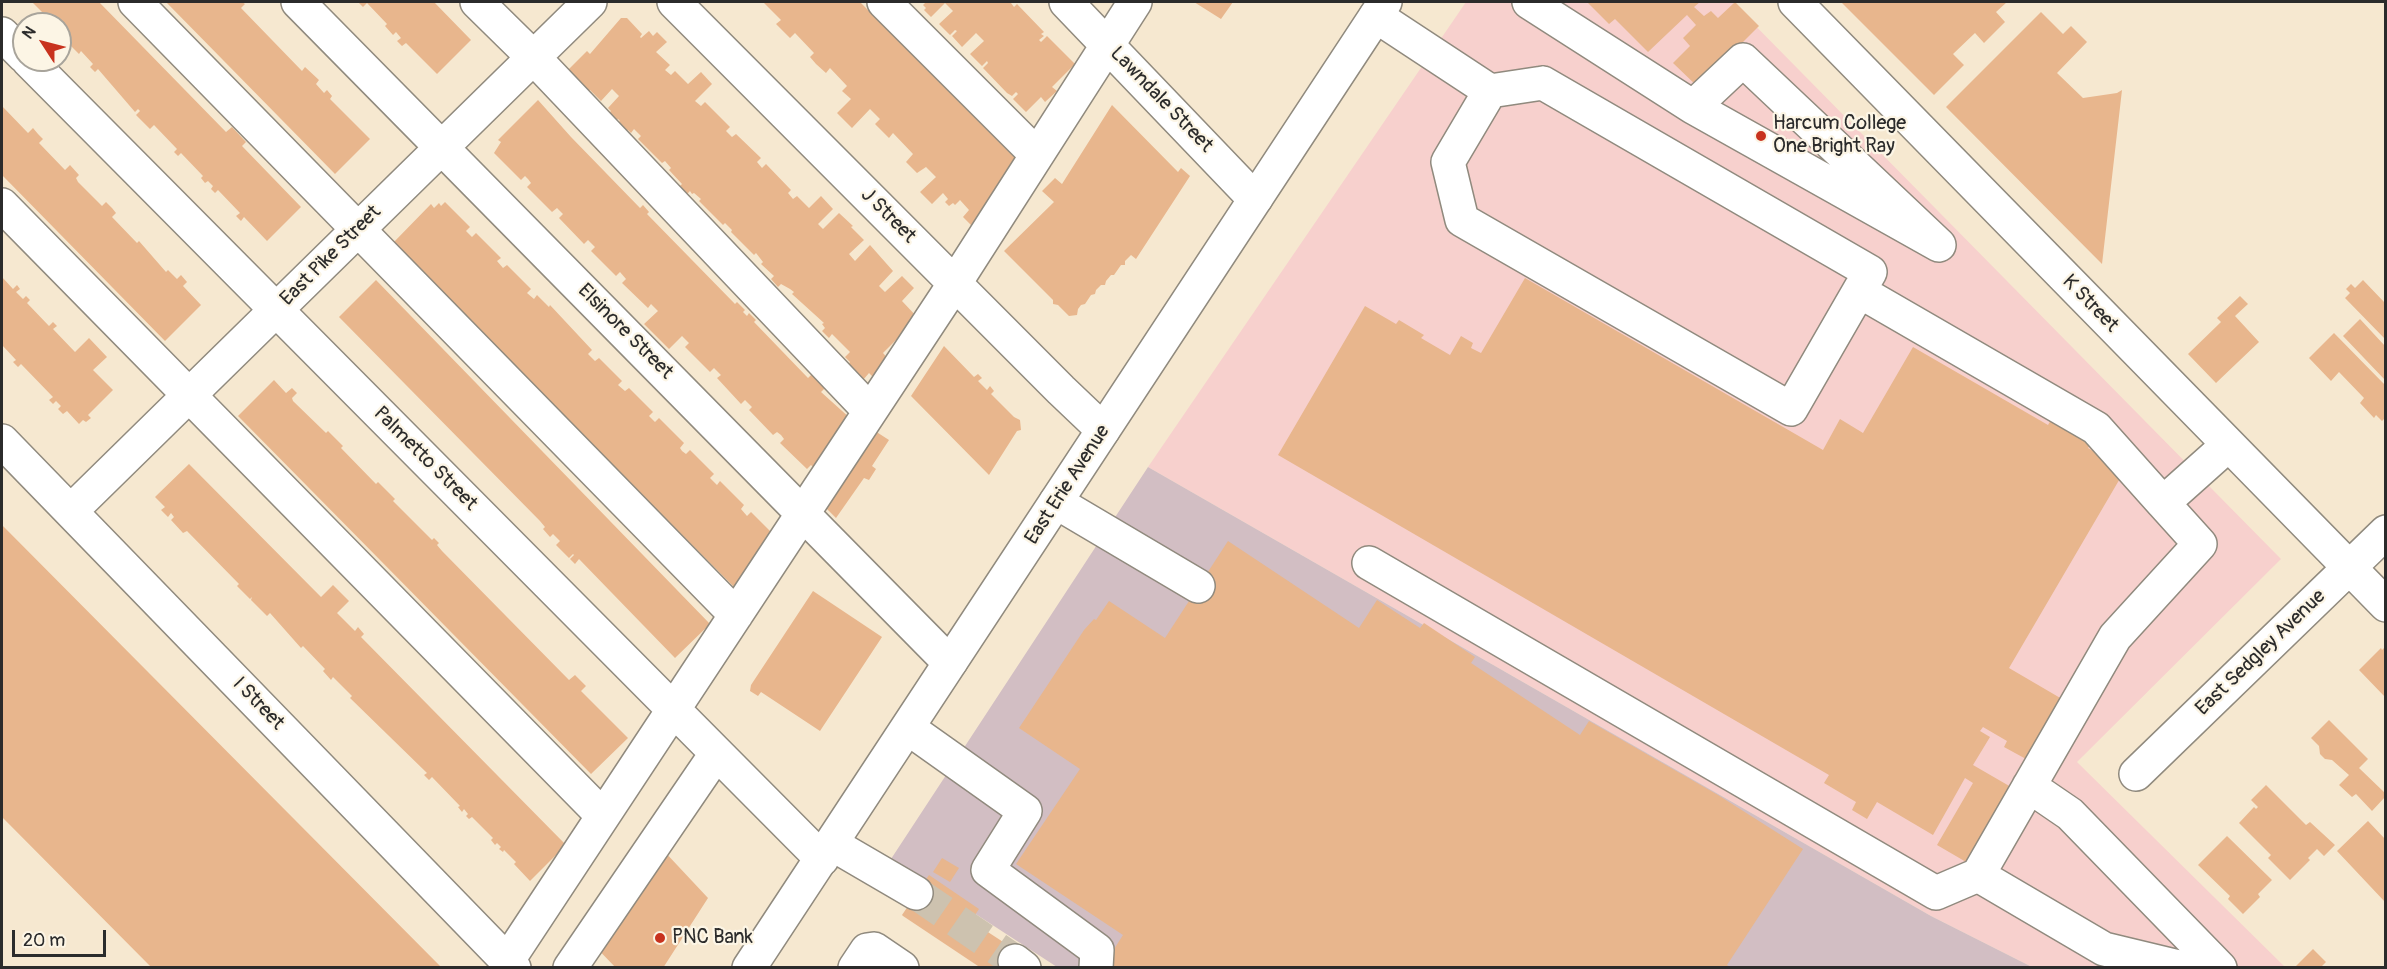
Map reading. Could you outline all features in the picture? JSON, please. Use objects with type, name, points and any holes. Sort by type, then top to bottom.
[{"type":"street","points":[[135,2],[736,615]]},
{"type":"street","name":"Elsinore Street","points":[[298,2],[951,662]]},
{"type":"street","points":[[477,2],[534,58],[870,411]]},
{"type":"street","name":"East Pike Street","points":[[71,511],[590,2]]},
{"type":"street","name":"J Street","points":[[674,2],[1089,419],[1103,430]]},
{"type":"street","points":[[884,2],[1037,155]]},
{"type":"street","name":"Lawndale Street","points":[[1066,2],[1256,198]]},
{"type":"street","points":[[511,964],[603,816],[955,284],[1135,2]]},
{"type":"street","points":[[1529,2],[1693,108],[1939,246],[1743,60],[1693,108]]},
{"type":"street","name":"K Street","points":[[1795,2],[2385,605]]},
{"type":"street","points":[[1381,9],[1490,91],[1543,83],[1870,272],[1791,409],[1462,220],[1448,162],[1490,91]]},
{"type":"street","name":"East Erie Avenue","points":[[749,968],[1381,9]]},
{"type":"street","name":"Palmetto Street","points":[[40,72],[716,754],[827,852],[916,893]]},
{"type":"street","points":[[2,205],[603,816]]},
{"type":"street","points":[[1369,563],[1936,893],[1978,875],[2115,637],[2200,544],[2096,428],[1859,291]]},
{"type":"street","name":"I Street","points":[[2,441],[511,964]]},
{"type":"street","points":[[2163,503],[2228,445]]},
{"type":"street","points":[[1056,502],[1198,586]]},
{"type":"street","name":"East Sedgley Avenue","points":[[2136,774],[2385,532]]},
{"type":"street","points":[[908,728],[1025,811],[988,870],[1097,950],[1096,968]]},
{"type":"street","points":[[570,968],[716,754]]},
{"type":"street","points":[[2029,786],[2070,814],[2220,968]]},
{"type":"street","points":[[1978,875],[2104,949],[2183,968]]},
{"type":"street","points":[[855,968],[867,950],[874,949],[902,968]]},
{"type":"shaded area","points":[[1466,2],[1732,2],[2281,559],[2077,762],[2285,967],[2032,967],[1931,916],[1148,467]]},
{"type":"shaded area","points":[[1148,467],[1931,916],[2032,967],[1057,967],[891,859]]},
{"type":"building","points":[[32,2],[99,2],[226,132],[232,127],[246,142],[242,146],[301,207],[267,241],[244,217],[241,221],[236,216],[240,213],[218,190],[215,193],[211,189],[213,186],[208,181],[205,183],[201,178],[203,176],[181,153],[178,156],[174,152],[177,149],[154,125],[150,129],[136,115],[140,111],[138,109],[135,112],[98,69],[95,72],[90,67],[93,64],[81,51],[79,54],[72,47],[72,12],[42,12]]},
{"type":"building","points":[[166,2],[242,2],[245,4],[241,8],[302,71],[305,67],[319,80],[316,84],[324,93],[327,90],[332,96],[330,99],[370,139],[335,174]]},
{"type":"building","points":[[358,2],[434,2],[471,40],[437,74],[406,43],[402,46],[397,41],[401,38],[396,32],[393,35],[385,26],[387,24],[367,3],[363,7]]},
{"type":"building","points":[[763,2],[860,2],[1021,164],[976,230],[963,217],[969,210],[960,200],[955,205],[953,203],[949,206],[945,202],[948,199],[943,193],[932,204],[920,192],[936,177],[926,167],[917,173],[906,162],[913,154],[893,133],[889,138],[875,124],[880,119],[870,109],[852,128],[837,113],[851,99],[842,91],[847,86],[830,68],[826,73],[816,64],[810,57],[814,53],[795,33],[790,38],[776,24],[781,20]]},
{"type":"building","points":[[926,2],[1012,2],[1014,7],[1017,4],[1044,32],[1041,34],[1044,36],[1039,40],[1041,42],[1047,36],[1075,64],[1052,87],[1057,91],[1045,102],[1041,97],[1026,112],[1013,99],[1018,94],[1016,92],[1012,96],[1007,93],[983,68],[988,63],[987,61],[982,66],[970,54],[984,41],[976,33],[962,47],[952,36],[957,31],[955,30],[950,35],[939,24],[953,11],[945,3],[931,17],[924,10],[926,8],[923,5]]},
{"type":"building","points":[[1194,2],[1233,2],[1221,19]]},
{"type":"building","points":[[1587,2],[1700,2],[1694,7],[1704,16],[1711,11],[1718,18],[1735,2],[1759,26],[1698,87],[1673,63],[1690,46],[1683,38],[1696,25],[1687,15],[1648,52],[1615,19],[1609,24]]},
{"type":"building","points":[[1841,2],[2007,2],[1996,12],[2005,22],[1984,43],[1975,33],[1953,54],[1964,65],[1934,95]]},
{"type":"building","points":[[2041,12],[2063,34],[2071,26],[2087,42],[2057,73],[2083,98],[2117,93],[2122,90],[2102,264],[1946,107]]},
{"type":"building","points":[[621,18],[627,18],[642,34],[641,38],[649,31],[653,36],[657,32],[667,42],[656,52],[670,65],[665,70],[671,75],[675,71],[688,84],[701,72],[712,84],[695,101],[701,106],[705,102],[730,127],[726,131],[732,137],[736,134],[761,158],[757,162],[762,168],[766,164],[791,190],[788,193],[793,199],[797,196],[809,208],[821,196],[833,209],[818,224],[823,229],[839,213],[853,226],[851,227],[864,240],[849,254],[855,261],[870,245],[893,271],[879,286],[885,292],[902,276],[914,288],[902,301],[918,318],[883,353],[891,362],[874,378],[869,373],[863,380],[848,365],[850,362],[845,357],[850,352],[832,334],[829,338],[822,331],[825,328],[822,324],[824,323],[792,294],[794,292],[781,284],[778,287],[771,279],[774,276],[761,264],[763,262],[756,253],[754,255],[725,223],[723,225],[694,193],[690,191],[687,194],[680,186],[682,184],[669,170],[671,168],[665,161],[662,163],[638,139],[641,136],[634,129],[631,133],[628,130],[624,133],[616,124],[620,121],[618,119],[615,122],[608,114],[611,111],[608,108],[619,96],[612,89],[601,101],[590,90],[581,98],[567,71],[587,51],[590,54]]},
{"type":"building","points":[[538,100],[640,208],[643,205],[649,212],[647,214],[735,304],[737,302],[745,310],[743,312],[747,316],[749,313],[756,320],[754,322],[808,378],[814,372],[827,386],[821,392],[851,419],[815,469],[811,465],[807,469],[780,443],[784,439],[781,435],[777,432],[773,435],[749,410],[752,407],[745,400],[741,404],[717,378],[721,375],[714,368],[710,372],[685,347],[689,343],[682,336],[669,349],[644,324],[658,311],[651,304],[648,308],[622,283],[626,279],[620,272],[616,276],[591,251],[595,247],[588,240],[584,244],[559,218],[563,214],[557,208],[552,212],[527,187],[531,183],[525,176],[521,180],[494,153],[501,142],[498,140]]},
{"type":"building","points":[[1112,105],[1178,172],[1181,168],[1190,176],[1136,259],[1131,255],[1125,261],[1125,265],[1121,265],[1114,275],[1111,275],[1105,285],[1101,285],[1085,304],[1081,305],[1077,315],[1069,316],[1058,305],[1053,304],[1053,300],[1004,251],[1054,202],[1042,191],[1055,178],[1062,184]]},
{"type":"building","points":[[2,106],[28,133],[33,128],[43,139],[39,143],[65,170],[70,165],[79,175],[76,178],[78,182],[102,206],[106,202],[112,208],[116,213],[112,217],[137,243],[139,241],[166,272],[168,270],[177,279],[181,275],[187,282],[183,286],[201,305],[165,341],[2,175]]},
{"type":"building","points":[[445,202],[470,227],[466,231],[472,237],[476,233],[501,258],[497,261],[503,268],[507,265],[531,289],[527,293],[534,299],[537,295],[549,307],[550,305],[592,350],[588,354],[595,361],[599,358],[622,381],[618,385],[625,391],[629,388],[653,412],[649,416],[655,422],[659,418],[684,443],[680,448],[682,451],[686,454],[690,450],[714,474],[710,478],[717,485],[720,481],[744,505],[741,509],[747,516],[751,512],[777,538],[735,588],[471,323],[473,322],[470,320],[468,323],[393,243],[431,204],[434,208],[439,203],[441,206]]},
{"type":"building","points":[[2,277],[13,289],[17,285],[20,289],[16,292],[23,299],[26,296],[30,300],[27,303],[49,326],[53,322],[57,326],[53,329],[75,352],[89,338],[107,357],[93,370],[113,390],[88,415],[91,418],[86,422],[83,420],[79,424],[67,411],[63,414],[58,409],[61,406],[56,401],[53,404],[49,400],[53,397],[21,364],[18,367],[13,362],[16,360],[2,345]]},
{"type":"building","points":[[1525,278],[1823,450],[1840,419],[1863,433],[1913,347],[2048,425],[2052,418],[2093,442],[2088,448],[2125,470],[2009,668],[2062,699],[2026,759],[2004,747],[2007,741],[1983,727],[1980,731],[1990,737],[1973,765],[2011,787],[1973,866],[1937,845],[1973,783],[1965,778],[1933,835],[1877,802],[1867,819],[1852,810],[1856,802],[1824,783],[1829,775],[1278,455],[1365,306],[1396,324],[1399,320],[1424,335],[1421,338],[1450,355],[1461,336],[1473,343],[1471,348],[1481,353]]},
{"type":"building","points":[[376,280],[710,624],[675,658],[579,559],[575,564],[570,559],[573,554],[569,558],[556,545],[560,541],[553,534],[550,537],[540,521],[339,317]]},
{"type":"building","points":[[2363,280],[2385,303],[2385,339],[2345,298],[2350,293],[2346,289],[2351,284],[2355,288]]},
{"type":"building","points":[[2240,296],[2248,304],[2235,316],[2259,342],[2216,383],[2188,354],[2221,322],[2217,318]]},
{"type":"building","points":[[2360,319],[2385,346],[2385,380],[2343,336]]},
{"type":"building","points":[[2334,333],[2385,385],[2385,418],[2382,421],[2376,415],[2374,418],[2360,403],[2364,398],[2339,372],[2331,381],[2309,358]]},
{"type":"building","points":[[944,346],[974,377],[978,374],[982,378],[978,381],[987,390],[990,386],[994,391],[991,394],[1020,420],[1021,430],[1017,431],[989,475],[911,396]]},
{"type":"building","points":[[274,380],[286,393],[292,388],[297,393],[292,398],[293,401],[326,433],[328,431],[376,484],[378,482],[395,499],[393,501],[432,540],[434,538],[439,543],[437,545],[442,551],[569,680],[575,675],[586,686],[581,691],[628,738],[591,774],[238,416]]},
{"type":"building","points":[[875,431],[889,440],[872,466],[876,469],[869,480],[864,478],[836,518],[823,505]]},
{"type":"building","points":[[189,464],[321,597],[333,585],[349,601],[337,613],[355,631],[358,627],[364,634],[361,637],[566,845],[530,881],[514,864],[516,862],[504,850],[503,852],[499,849],[501,847],[497,843],[495,845],[491,840],[493,838],[472,817],[469,819],[466,816],[468,814],[464,809],[462,812],[458,807],[460,806],[432,777],[429,780],[424,775],[427,773],[350,698],[352,696],[333,677],[331,680],[323,671],[325,669],[303,646],[301,648],[270,613],[267,616],[251,600],[252,597],[250,599],[237,586],[239,584],[187,531],[183,533],[171,520],[174,517],[171,513],[168,517],[161,510],[165,507],[155,497]]},
{"type":"building","points":[[2,525],[442,968],[152,968],[2,817]]},
{"type":"building","points":[[1228,541],[1359,628],[1377,600],[1420,628],[1424,623],[1475,657],[1471,663],[1580,735],[1589,721],[1718,795],[1803,849],[1727,965],[1732,968],[1102,968],[1123,935],[1016,864],[1080,769],[1019,728],[1084,630],[1094,619],[1096,620],[1109,601],[1165,638]]},
{"type":"building","points":[[813,591],[882,637],[820,731],[761,692],[758,696],[750,691],[751,685]]},
{"type":"building","points":[[2385,647],[2385,697],[2359,670],[2381,648],[2382,650]]},
{"type":"building","points":[[2329,720],[2368,759],[2359,768],[2385,793],[2385,797],[2372,811],[2356,794],[2352,797],[2339,785],[2349,775],[2332,760],[2325,759],[2320,754],[2319,746],[2311,738]]},
{"type":"building","points":[[2266,785],[2306,825],[2310,822],[2335,845],[2324,856],[2317,849],[2308,858],[2310,860],[2290,880],[2268,858],[2271,855],[2239,823],[2254,807],[2256,809],[2258,807],[2251,800]]},
{"type":"building","points":[[2368,821],[2385,839],[2385,902],[2337,851]]},
{"type":"building","points":[[2227,836],[2272,880],[2258,894],[2260,897],[2243,914],[2228,899],[2230,896],[2198,865]]},
{"type":"building","points":[[663,850],[708,898],[663,968],[616,968],[589,940]]},
{"type":"building","points":[[942,858],[959,868],[950,882],[933,872]]},
{"type":"building","points":[[929,875],[979,909],[971,921],[1020,953],[1010,968],[981,968],[902,915]]},
{"type":"building","points":[[2313,949],[2326,962],[2320,968],[2294,968]]},
{"type":"tunnel","points":[[916,893],[1015,961]]},
{"type":"place","name":"Harcum College One Bright Ray","points":[[1761,136]]},
{"type":"place","name":"PNC Bank","points":[[660,938]]}]
